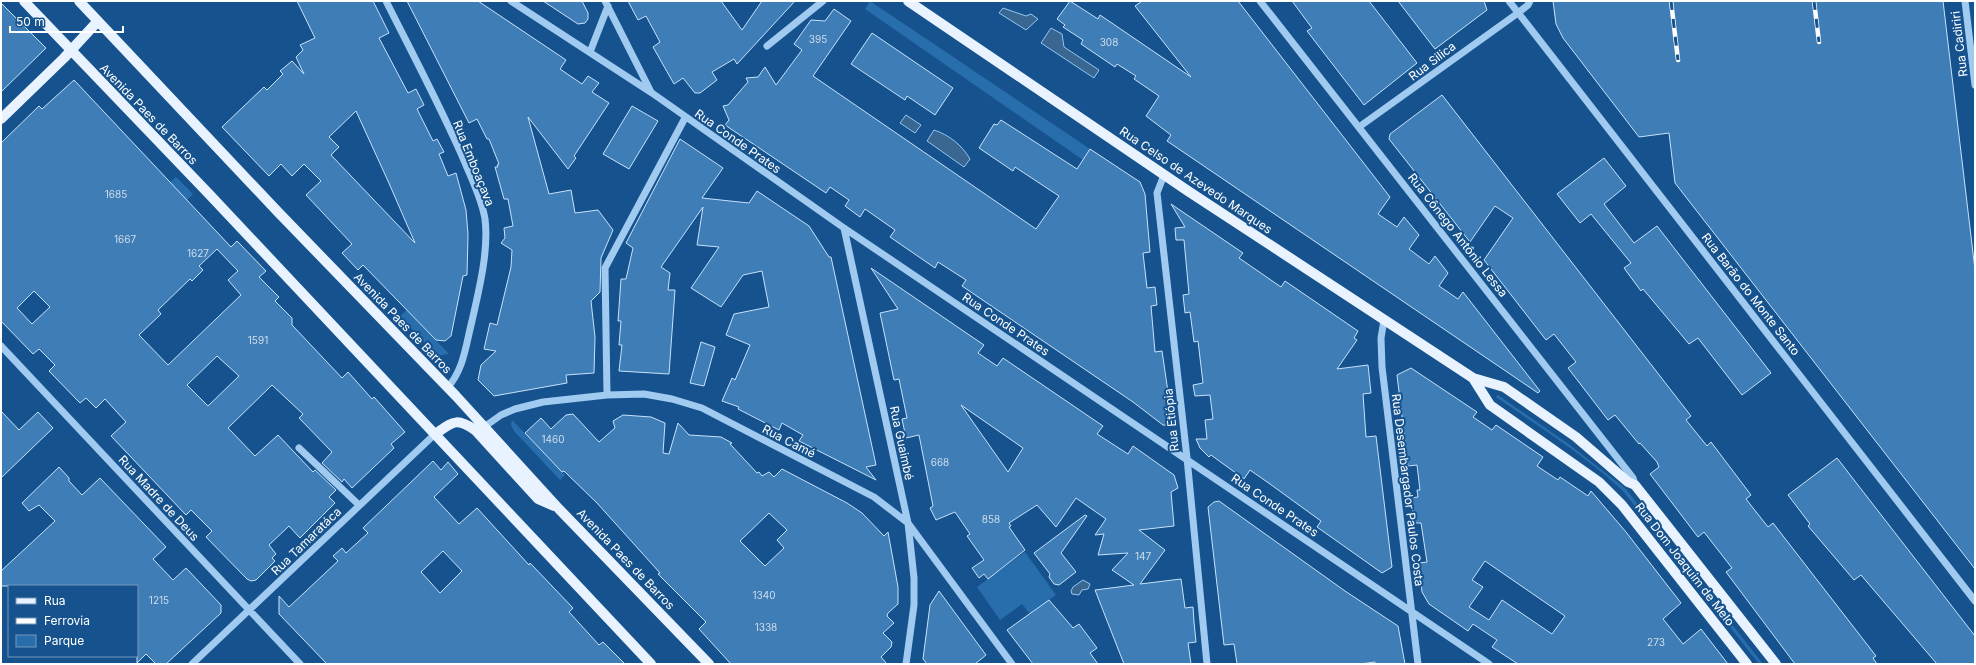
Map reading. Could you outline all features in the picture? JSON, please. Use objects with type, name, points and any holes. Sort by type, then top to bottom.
[{"type":"main road","name":"Avenida Paes de Barros","points":[[24,1],[70,51],[209,194],[651,664]]},
{"type":"main road","name":"Avenida Paes de Barros","points":[[79,1],[278,212],[484,426],[559,509],[709,664]]},
{"type":"main road","name":"Rua Celso de Azevedo Marques","points":[[908,1],[1164,175],[1472,378],[1504,387],[1576,437],[1628,482],[1635,485]]},
{"type":"main road","points":[[1,119],[70,51],[98,21]]},
{"type":"main road","name":"Rua Celso de Azevedo Marques","points":[[1472,378],[1490,405],[1600,482]]},
{"type":"main road","points":[[435,434],[453,422],[460,421],[468,425],[475,430],[538,498],[559,509]]},
{"type":"main road","name":"Rua Dom Joaquim de Melo","points":[[1600,482],[1622,505],[1747,664]]},
{"type":"main road","name":"Rua Dom Joaquim de Melo","points":[[1635,485],[1776,664]]},
{"type":"street","name":"Rua Emboaçava","points":[[386,1],[456,142],[477,191],[484,218],[486,238],[472,318],[460,370],[456,379],[448,388]]},
{"type":"street","name":"Rua Conde Prates","points":[[511,1],[652,93],[685,118],[844,228],[1187,458],[1489,664]]},
{"type":"street","points":[[767,46],[823,1]]},
{"type":"street","name":"Rua Cônego Antônio Lessa","points":[[1260,1],[1633,478],[1635,485]]},
{"type":"street","name":"Rua Barão do Monte Santo","points":[[1508,1],[1975,601]]},
{"type":"street","name":"Rua Silica","points":[[1359,128],[1518,13],[1528,5],[1530,1]]},
{"type":"street","name":"Rua Cadiriri","points":[[1965,1],[1975,85]]},
{"type":"street","points":[[590,52],[606,3]]},
{"type":"street","points":[[606,3],[652,93]]},
{"type":"street","points":[[608,395],[605,268],[685,118]]},
{"type":"street","name":"Rua Etiópia","points":[[1164,175],[1157,193],[1187,458],[1207,664]]},
{"type":"street","name":"Rua Guaimbé","points":[[844,228],[908,523],[914,585],[912,618],[906,664]]},
{"type":"street","name":"Rua Desembargador Paulos Costa","points":[[1384,320],[1381,338],[1382,367],[1418,664]]},
{"type":"street","name":"Rua Madre de Deus","points":[[1,346],[300,664]]},
{"type":"street","name":"Rua Camé","points":[[484,426],[501,415],[515,409],[543,402],[608,395],[644,394],[672,399],[702,408],[874,497],[908,523],[1012,664]]},
{"type":"street","name":"Rua Tamaratáca","points":[[192,664],[435,434]]},
{"type":"street","points":[[299,448],[359,505]]},
{"type":"green space","points":[[870,1],[1090,149],[1083,160],[865,9]]},
{"type":"green space","points":[[176,177],[193,194],[186,201],[169,183]]},
{"type":"green space","points":[[407,310],[449,354],[437,356],[400,316]]},
{"type":"green space","points":[[1498,395],[1570,445],[1625,488],[1763,664],[1759,664],[1623,491],[1577,453],[1496,397]]},
{"type":"green space","points":[[512,420],[565,475],[560,480],[514,431],[511,425]]},
{"type":"green space","points":[[1025,552],[1056,595],[1030,614],[1022,604],[1000,620],[977,587]]},
{"type":"shaded area","points":[[1003,8],[1026,16],[1031,14],[1038,19],[1026,30],[999,13]]},
{"type":"shaded area","points":[[1051,28],[1062,34],[1064,47],[1099,70],[1094,78],[1041,43]]},
{"type":"shaded area","points":[[906,115],[921,125],[915,133],[900,123]]},
{"type":"shaded area","points":[[934,130],[950,138],[963,149],[970,159],[964,167],[927,141]]},
{"type":"shaded area","points":[[1083,580],[1090,584],[1088,589],[1082,590],[1079,595],[1072,594],[1071,591],[1073,587]]},
{"type":"building","points":[[297,1],[373,1],[389,33],[379,38],[408,93],[416,89],[424,105],[417,109],[433,141],[437,139],[444,152],[439,154],[448,176],[456,173],[466,210],[468,234],[467,275],[463,276],[451,336],[445,341],[436,340],[363,265],[358,270],[342,253],[352,244],[306,195],[321,181],[304,164],[292,176],[281,164],[269,176],[222,127],[264,87],[267,90],[283,74],[280,71],[292,61],[304,74],[296,57],[303,50],[300,45],[315,38]],"holes":[[[356,111],[415,243],[331,155],[339,147],[329,137]]]},
{"type":"building","points":[[407,1],[478,1],[566,60],[560,69],[582,84],[588,76],[599,83],[592,92],[609,103],[574,156],[576,158],[568,169],[528,117],[549,194],[571,190],[575,213],[598,210],[613,230],[601,258],[600,292],[591,301],[595,337],[594,373],[566,375],[567,383],[494,396],[478,380],[481,365],[496,351],[484,349],[490,323],[497,325],[511,267],[512,250],[501,243],[505,238],[504,228],[513,226],[508,199],[504,199],[495,167],[498,167],[497,165],[499,164],[489,139],[487,139],[477,119],[469,123]]},
{"type":"building","points":[[543,1],[582,1],[588,13],[588,19],[585,23],[578,24]]},
{"type":"building","points":[[628,1],[721,1],[742,30],[762,1],[795,1],[737,64],[734,59],[712,72],[717,80],[700,93],[695,93],[683,78],[674,84],[653,47],[660,42],[646,16],[638,20]]},
{"type":"building","points":[[1070,1],[1098,19],[1100,15],[1191,77],[1135,6],[1142,1],[1238,1],[1390,197],[1378,214],[1397,227],[1404,217],[1419,235],[1409,249],[1429,264],[1435,256],[1448,273],[1439,286],[1458,299],[1463,292],[1540,391],[1538,393],[1167,141],[1171,135],[1146,116],[1159,96],[1134,79],[1136,76],[1117,64],[1115,67],[1081,44],[1083,40],[1063,27],[1065,25],[1057,19]]},
{"type":"building","points":[[1292,1],[1369,1],[1417,63],[1364,105],[1307,31],[1312,28]]},
{"type":"building","points":[[1398,1],[1484,1],[1487,10],[1435,49]]},
{"type":"building","points":[[1553,1],[1943,1],[1975,270],[1975,569],[1675,183],[1669,133],[1639,137],[1563,38],[1556,24]]},
{"type":"building","points":[[1,3],[46,48],[1,92]]},
{"type":"building","points":[[834,9],[851,21],[813,76],[1036,229],[1059,196],[1015,167],[1013,171],[979,148],[994,124],[997,125],[1001,120],[1077,169],[1090,149],[1140,182],[1145,194],[1150,252],[1143,253],[1147,288],[1155,287],[1157,305],[1151,306],[1155,352],[1162,351],[1173,426],[1163,425],[1133,402],[962,286],[966,280],[938,262],[935,268],[890,237],[895,230],[865,209],[860,217],[845,206],[849,200],[830,187],[826,193],[725,125],[729,120],[723,106],[728,105],[748,82],[746,78],[758,77],[765,67],[776,85],[802,50],[794,44],[811,20],[825,21]]},
{"type":"building","points":[[872,33],[953,88],[935,115],[907,96],[905,100],[851,64]]},
{"type":"building","points":[[74,80],[231,247],[237,241],[266,271],[259,277],[279,297],[275,301],[292,318],[292,325],[342,378],[348,372],[372,399],[374,397],[405,432],[391,444],[394,448],[352,488],[344,479],[342,482],[322,463],[332,452],[299,418],[303,414],[272,385],[228,428],[255,456],[278,435],[313,472],[315,470],[336,490],[329,497],[335,503],[300,538],[289,526],[269,545],[276,554],[272,558],[275,561],[256,580],[251,581],[247,579],[206,537],[212,531],[191,510],[186,515],[111,436],[126,422],[105,399],[96,408],[86,398],[80,403],[49,371],[55,365],[39,349],[33,354],[1,321],[1,143],[39,106],[42,109]],"holes":[[[217,249],[238,271],[228,280],[241,295],[168,365],[139,335],[161,314],[158,310],[190,279],[192,281],[203,270],[199,266]],[[34,291],[50,307],[32,324],[17,308]],[[217,356],[239,376],[208,406],[187,385]]]},
{"type":"building","points":[[1442,95],[1691,416],[1686,420],[1707,446],[1711,442],[1751,495],[1746,499],[1768,527],[1773,523],[1876,656],[1873,658],[1877,664],[1795,664],[1726,572],[1732,568],[1704,532],[1698,537],[1650,474],[1659,467],[1657,462],[1640,443],[1639,444],[1615,415],[1608,420],[1568,368],[1576,362],[1554,334],[1546,340],[1484,260],[1513,218],[1495,206],[1470,242],[1389,139],[1390,134]]},
{"type":"building","points":[[632,106],[658,121],[629,169],[603,154]]},
{"type":"building","points":[[680,139],[723,168],[702,198],[749,203],[757,191],[809,226],[829,257],[831,257],[876,465],[866,467],[876,480],[799,441],[803,435],[782,423],[779,430],[738,409],[739,407],[722,401],[732,378],[735,380],[750,345],[726,335],[734,314],[769,307],[762,271],[743,275],[721,307],[691,288],[719,247],[697,245],[703,207],[661,267],[670,273],[668,290],[675,290],[669,374],[619,371],[622,345],[619,345],[621,321],[618,321],[621,279],[626,279],[633,248],[626,243]]},
{"type":"building","points":[[1604,158],[1626,186],[1604,204],[1634,243],[1657,226],[1771,373],[1742,395],[1698,338],[1689,344],[1643,289],[1641,291],[1624,268],[1631,263],[1591,214],[1580,223],[1557,194]]},
{"type":"building","points":[[1171,204],[1243,253],[1239,258],[1281,287],[1285,281],[1358,331],[1354,338],[1357,340],[1337,369],[1368,365],[1371,393],[1363,394],[1366,437],[1376,436],[1392,567],[1382,573],[1317,527],[1321,521],[1250,470],[1244,479],[1211,455],[1209,457],[1200,448],[1196,439],[1207,439],[1205,420],[1213,419],[1210,395],[1195,396],[1193,385],[1203,383],[1198,341],[1194,342],[1190,312],[1185,313],[1183,295],[1189,294],[1184,240],[1176,240],[1175,228],[1185,227]]},
{"type":"building","points":[[871,268],[984,345],[978,353],[997,366],[1003,358],[1103,426],[1097,434],[1128,454],[1133,446],[1174,475],[1178,488],[1171,492],[1174,526],[1139,530],[1165,550],[1140,584],[1181,579],[1185,608],[1193,607],[1196,642],[1188,643],[1191,664],[1124,664],[1095,590],[1134,585],[1112,570],[1128,553],[1098,555],[1104,534],[1095,535],[1106,519],[1076,498],[1056,527],[1037,505],[1009,523],[1011,526],[1009,527],[1025,550],[988,579],[984,574],[979,578],[972,568],[984,560],[967,536],[970,534],[955,512],[936,520],[930,508],[933,506],[919,435],[906,438],[902,419],[907,418],[899,379],[894,380],[880,313],[898,309]],"holes":[[[961,405],[1023,448],[1008,472]]]},
{"type":"building","points":[[701,342],[715,347],[704,386],[690,383]]},
{"type":"building","points":[[1411,368],[1477,412],[1473,417],[1492,430],[1496,425],[1543,457],[1537,466],[1558,480],[1560,477],[1588,496],[1591,491],[1626,532],[1681,603],[1663,619],[1683,644],[1701,629],[1728,664],[1518,664],[1492,647],[1497,640],[1473,624],[1468,631],[1429,604],[1422,592],[1419,563],[1427,562],[1421,523],[1414,523],[1411,498],[1418,497],[1417,490],[1420,490],[1417,465],[1408,466],[1397,375]],"holes":[[[1485,561],[1565,616],[1552,634],[1502,600],[1489,620],[1469,607],[1483,587],[1472,580]]]},
{"type":"building","points":[[1,411],[19,430],[38,412],[53,428],[1,478]]},
{"type":"building","points":[[573,414],[599,442],[615,428],[613,421],[623,415],[651,417],[665,423],[663,453],[669,454],[678,423],[689,435],[721,437],[732,443],[730,444],[757,473],[759,472],[762,476],[769,472],[774,477],[782,469],[847,503],[862,513],[884,536],[888,532],[898,587],[898,604],[888,613],[887,616],[894,623],[883,633],[892,642],[891,647],[881,657],[887,664],[731,664],[699,629],[706,622],[658,574],[660,573],[597,503],[564,471],[562,472],[525,433],[541,418],[551,429],[566,415]],"holes":[[[769,513],[787,530],[777,540],[784,548],[765,566],[740,541]]]},
{"type":"building","points":[[1837,458],[1975,636],[1975,664],[1937,664],[1861,575],[1854,580],[1808,526],[1810,524],[1788,495]]},
{"type":"building","points":[[433,461],[441,470],[448,462],[458,474],[434,497],[459,524],[477,508],[529,565],[530,563],[573,608],[569,612],[599,645],[603,642],[625,664],[327,664],[279,614],[279,596],[289,607],[338,561],[333,556],[342,548],[346,553],[368,533],[363,528]],"holes":[[[443,551],[462,571],[440,593],[421,572]]]},
{"type":"building","points":[[59,467],[82,495],[100,478],[166,547],[153,559],[173,580],[186,568],[221,605],[221,613],[166,664],[156,664],[146,654],[137,663],[138,585],[1,586],[1,571],[55,521],[39,505],[29,511],[22,503]]},
{"type":"building","points":[[1219,501],[1345,591],[1398,626],[1405,664],[1375,664],[1375,662],[1360,664],[1237,664],[1234,644],[1224,645],[1208,507],[1214,502]]},
{"type":"building","points":[[1085,515],[1087,516],[1061,553],[1076,572],[1059,585],[1054,584],[1049,577],[1050,574],[1034,553]]},
{"type":"building","points":[[939,591],[986,655],[975,664],[927,664],[923,659],[930,605]]},
{"type":"building","points":[[1049,600],[1073,628],[1079,624],[1097,648],[1090,653],[1098,664],[1033,664],[1007,630]]},
{"type":"railway","points":[[1671,1],[1678,60]]},
{"type":"railway","points":[[1814,1],[1819,42]]}]
